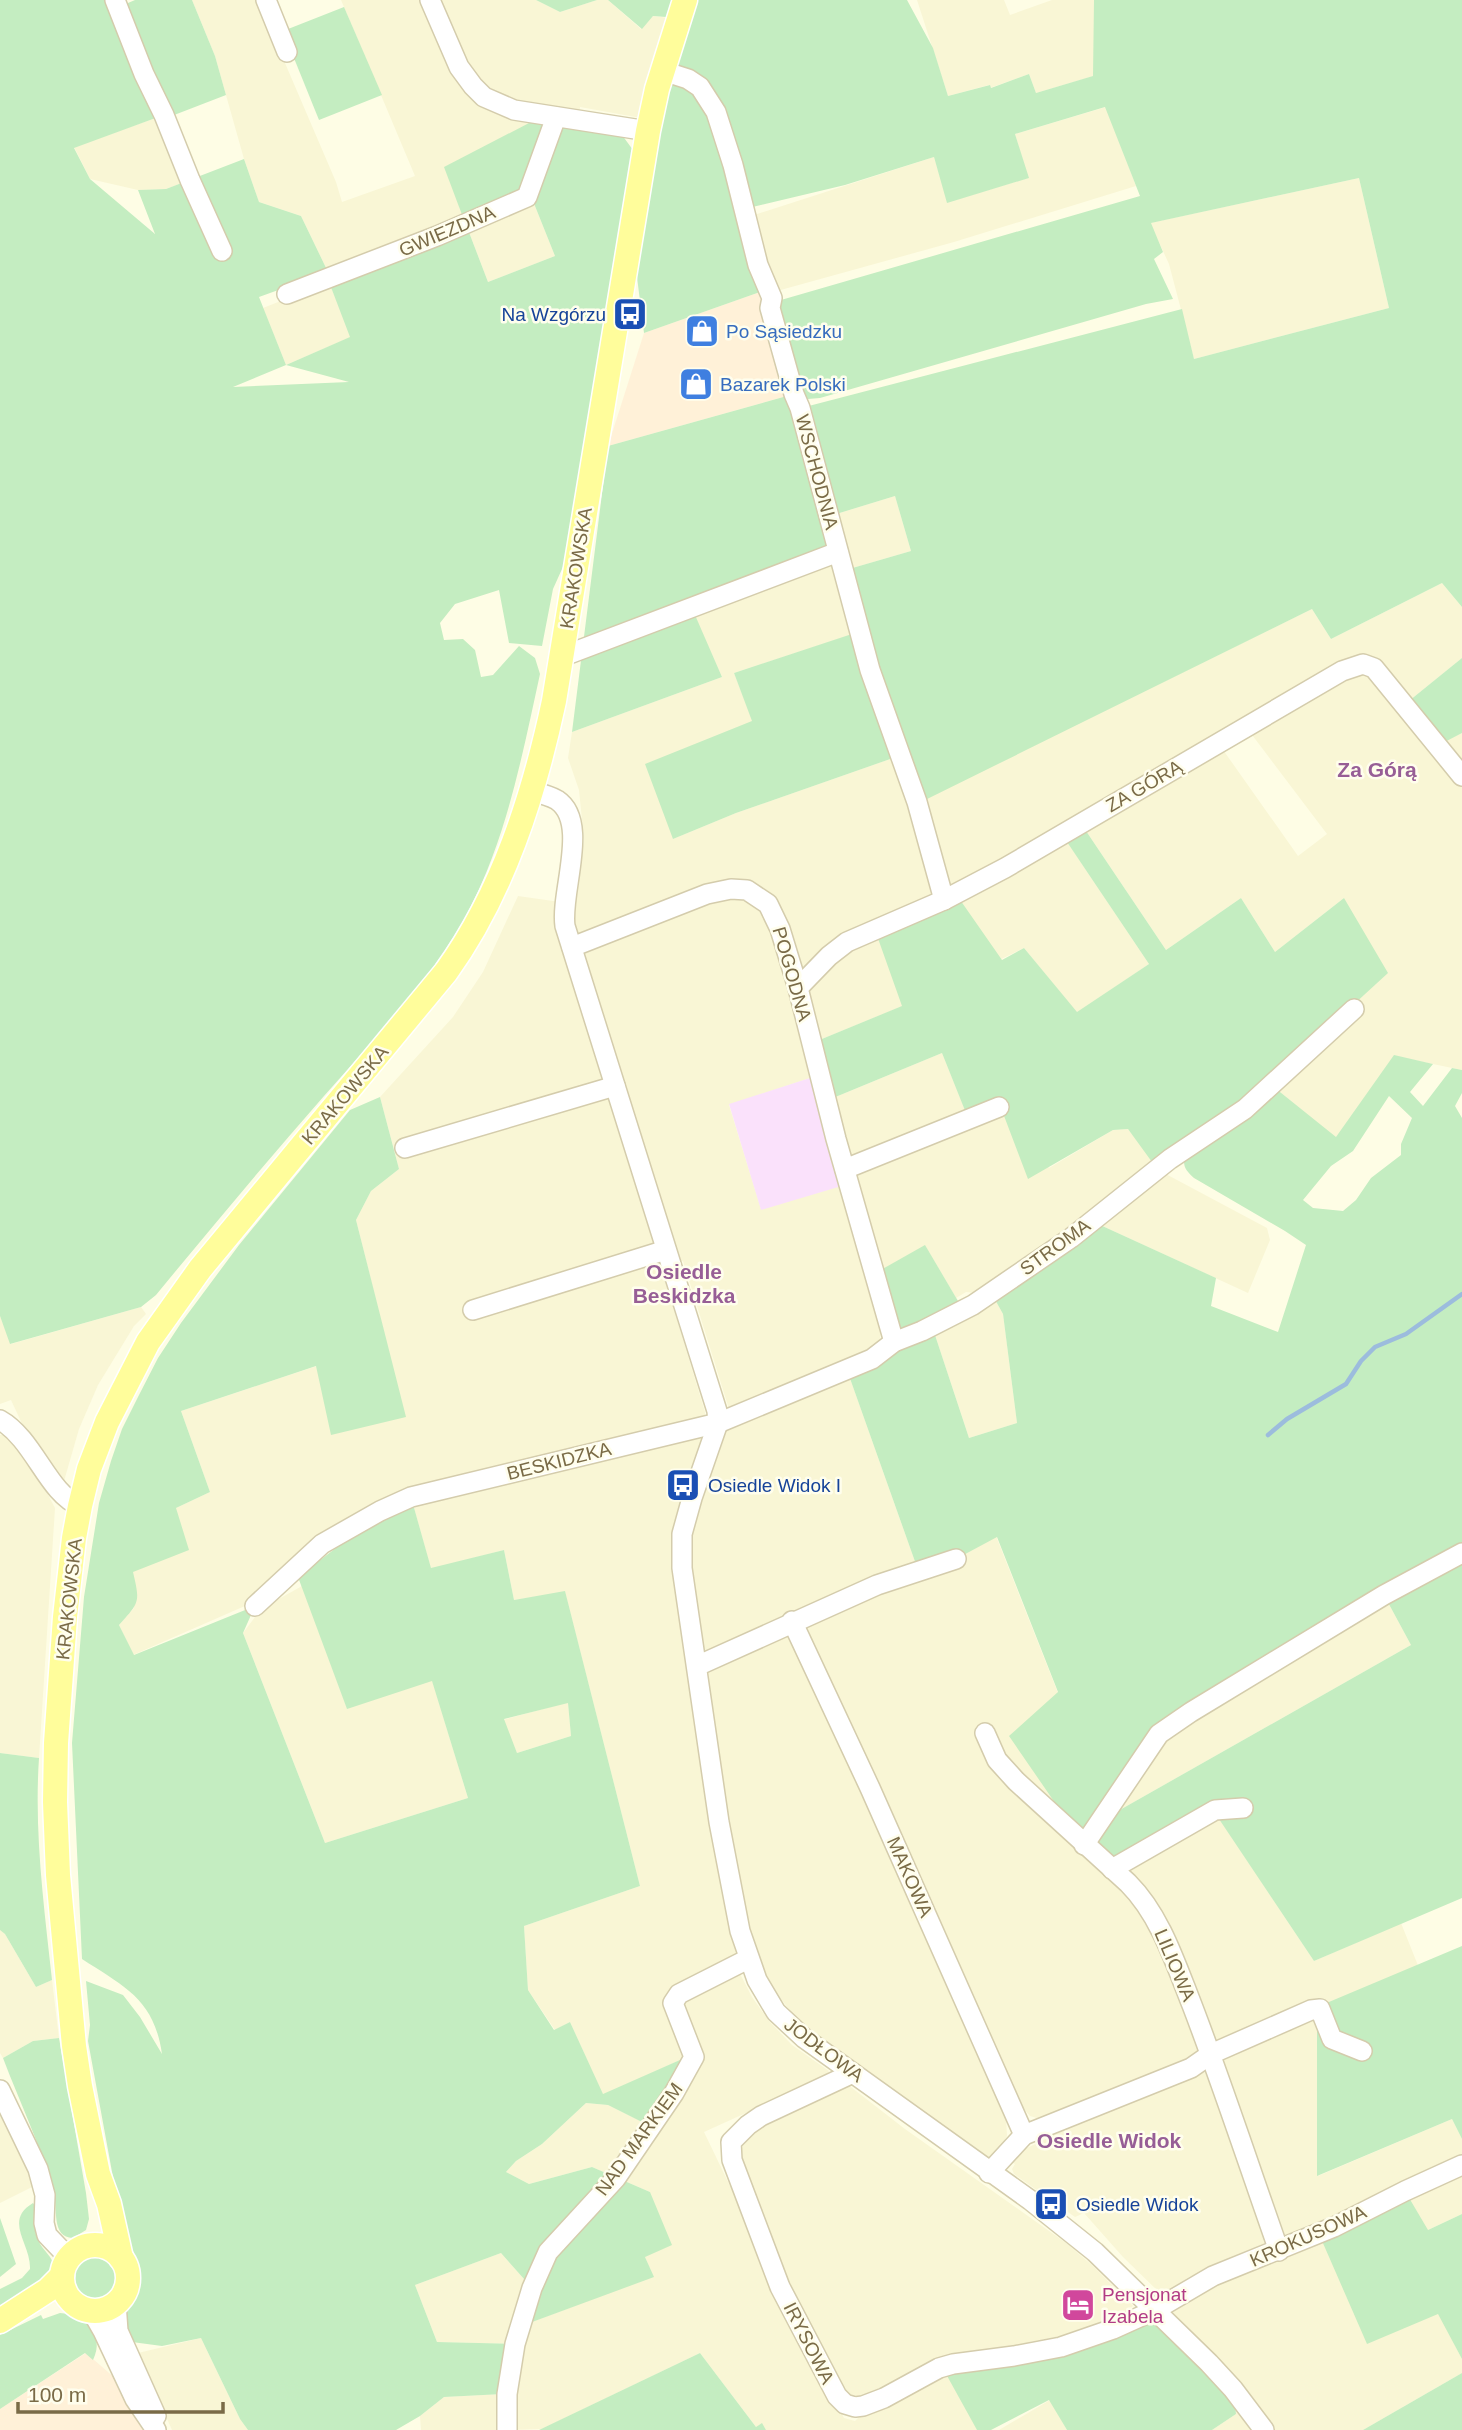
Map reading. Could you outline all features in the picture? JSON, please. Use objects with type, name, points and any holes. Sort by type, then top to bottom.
[{"type":"main road","name":"KRAKOWSKA","points":[[121,2258],[109,2204],[98,2174],[74,2046],[56,1835],[56,1743],[65,1617],[74,1538],[89,1469],[107,1422],[134,1366],[155,1331],[200,1269],[402,1027],[459,953],[498,879],[531,791],[547,735],[648,131],[685,0]]},
{"type":"main road","name":"KRAKOWSKA","points":[[73,2260],[98,2224],[98,2174]]},
{"type":"main road","points":[[107,2247],[121,2258],[126,2268],[128,2279],[125,2290],[116,2303],[107,2308],[53,2306],[0,2321],[48,2290],[73,2260],[107,2247]]},
{"type":"main road","points":[[73,2260],[65,2291],[82,2307]]},
{"type":"street","points":[[114,0],[222,251]]},
{"type":"street","points":[[266,0],[287,52]]},
{"type":"street","points":[[430,0],[459,66],[472,86],[484,97],[514,110],[648,131]]},
{"type":"street","name":"WSCHODNIA","points":[[663,71],[688,79],[700,87],[716,113],[733,165],[758,265],[772,298],[770,308],[800,408],[870,670],[917,802],[944,900]]},
{"type":"street","name":"GWIEZDNA","points":[[287,293],[437,236],[527,197],[556,117]]},
{"type":"street","points":[[561,657],[838,552]]},
{"type":"street","name":"ZA GÓRĄ","points":[[798,988],[846,942],[944,900],[1005,868],[1342,671],[1363,664],[1374,668],[1462,776]]},
{"type":"street","points":[[531,791],[558,800],[571,821],[574,840],[563,913],[718,1423]]},
{"type":"street","name":"POGODNA","points":[[572,947],[707,894],[731,889],[747,890],[768,904],[775,916],[798,988],[894,1342]]},
{"type":"street","name":"STROMA","points":[[718,1423],[864,1363],[894,1342],[972,1305],[1071,1238],[1170,1159],[1245,1109],[1354,1009]]},
{"type":"street","points":[[405,1148],[615,1086]]},
{"type":"street","points":[[845,1169],[999,1107]]},
{"type":"street","points":[[473,1310],[666,1250]]},
{"type":"street","points":[[0,1420],[24,1441],[61,1493],[80,1506]]},
{"type":"street","name":"BESKIDZKA","points":[[255,1606],[323,1544],[380,1511],[411,1497],[718,1423]]},
{"type":"street","name":"JODŁOWA","points":[[718,1423],[692,1498],[681,1543],[682,1568],[719,1822],[740,1931],[757,1980],[776,2012],[803,2038],[1030,2200],[1096,2252],[1233,2389],[1264,2430]]},
{"type":"street","points":[[1084,1845],[1159,1734],[1384,1595],[1462,1553]]},
{"type":"street","points":[[697,1666],[792,1621],[877,1586],[956,1559]]},
{"type":"street","name":"MAKOWA","points":[[792,1621],[870,1788],[1024,2135]]},
{"type":"street","name":"LILIOWA","points":[[985,1733],[997,1760],[1016,1781],[1142,1897],[1156,1920],[1211,2053],[1279,2251]]},
{"type":"street","points":[[1112,1868],[1215,1810],[1243,1808]]},
{"type":"street","name":"NAD MARKIEM","points":[[507,2430],[507,2393],[515,2344],[532,2288],[548,2252],[616,2178],[674,2093],[694,2057],[673,2003],[679,1994],[748,1959]]},
{"type":"street","points":[[989,2173],[1024,2135],[1191,2068],[1211,2053],[1311,2010],[1320,2009],[1332,2039],[1362,2051]]},
{"type":"street","name":"IRYSOWA","points":[[853,2073],[761,2116],[748,2124],[731,2142],[732,2160],[780,2287],[837,2396],[845,2404],[863,2406],[884,2398],[939,2368],[953,2364],[1061,2347],[1113,2329],[1155,2310]]},
{"type":"street","points":[[0,2090],[38,2169],[45,2195],[44,2224],[47,2235],[73,2260]]},
{"type":"street","name":"KROKUSOWA","points":[[1155,2310],[1213,2276],[1334,2227],[1405,2190],[1462,2165]]},
{"type":"street","points":[[116,2303],[118,2331],[147,2393],[159,2430]]},
{"type":"street","points":[[82,2307],[103,2331],[135,2399],[159,2430]]},
{"type":"shaded area","points":[[192,0],[258,0],[336,182],[342,202],[415,176],[341,0],[536,0],[560,12],[597,0],[608,0],[641,29],[653,16],[669,18],[641,118],[580,107],[579,119],[464,220],[328,272],[301,216],[259,202],[215,56]]},
{"type":"shaded area","points":[[917,0],[1004,0],[1010,15],[1052,0],[1094,0],[1094,76],[1036,93],[1029,74],[990,88],[989,85],[948,96]]},
{"type":"shaded area","points":[[1106,107],[1136,186],[954,242],[777,291],[751,216],[934,157],[948,202],[1028,178],[1015,134]]},
{"type":"shaded area","points":[[164,115],[190,180],[166,189],[138,190],[90,179],[74,147]]},
{"type":"shaded area","points":[[1359,178],[1389,308],[1194,359],[1169,264],[1150,223]]},
{"type":"shaded area","points":[[533,201],[555,256],[488,282],[467,227]]},
{"type":"shaded area","points":[[329,282],[351,337],[286,365],[263,308]]},
{"type":"shaded area","points":[[760,292],[794,394],[608,446],[644,333]]},
{"type":"shaded area","points":[[895,496],[911,551],[849,569],[833,515]]},
{"type":"shaded area","points":[[837,560],[860,632],[734,673],[753,721],[733,731],[673,839],[736,813],[896,757],[914,804],[1312,609],[1331,639],[1442,583],[1462,607],[1462,658],[1404,705],[1437,745],[1462,733],[1462,1070],[1394,1056],[1336,1138],[1275,1088],[1356,1003],[1344,898],[1275,952],[1241,898],[1166,950],[1084,828],[1221,747],[1298,856],[1327,834],[1243,723],[1058,828],[1149,964],[1077,1013],[1024,948],[903,1006],[817,1041],[816,1076],[729,1105],[761,1209],[857,1181],[833,1098],[942,1053],[966,1112],[997,1100],[1049,1168],[1113,1130],[1128,1129],[1162,1172],[1267,1228],[1270,1240],[1248,1293],[1098,1224],[976,1293],[966,1292],[956,1298],[925,1246],[881,1328],[880,1341],[873,1350],[729,1409],[683,1261],[661,1267],[705,1412],[705,1416],[697,1422],[417,1488],[254,1602],[133,1655],[119,1625],[134,1608],[133,1572],[176,1508],[210,1492],[181,1411],[317,1366],[405,1417],[356,1220],[371,1191],[399,1169],[380,1097],[453,1017],[483,972],[518,896],[574,904],[584,840],[579,790],[568,758],[572,732],[722,677],[694,615]]},
{"type":"shaded area","points":[[816,1076],[845,1185],[761,1210],[729,1104]]},
{"type":"shaded area","points":[[993,1296],[1003,1314],[1017,1423],[969,1438],[934,1332]]},
{"type":"shaded area","points":[[141,1307],[146,1314],[134,1326],[98,1385],[79,1429],[64,1481],[57,1481],[32,1445],[11,1400],[0,1404],[0,1316],[11,1344]]},
{"type":"shaded area","points":[[847,1370],[918,1570],[996,1536],[1058,1693],[1084,1845],[1217,1815],[1314,1961],[1401,1923],[1419,1968],[1318,2176],[1452,2119],[1462,2139],[1462,2214],[1428,2230],[1439,2314],[1462,2359],[1462,2373],[1363,2430],[1212,2430],[1236,2414],[1155,2310],[1290,2241],[1287,2235],[1267,2247],[1189,2277],[1162,2295],[1084,2213],[1075,2217],[1014,2174],[1012,2169],[1015,2164],[1011,2162],[1021,2151],[1060,2132],[1054,2114],[1040,2119],[1030,2116],[1024,2109],[1006,2118],[1007,2136],[998,2152],[992,2157],[982,2157],[823,2040],[793,2014],[776,1993],[759,1961],[738,1970],[752,1997],[769,2021],[792,2045],[829,2071],[825,2077],[704,2132],[730,2186],[735,2185],[782,2306],[844,2418],[855,2421],[860,2416],[946,2374],[980,2430],[766,2430],[762,2424],[756,2427],[700,2353],[542,2429],[510,2430],[524,2325],[653,2276],[645,2257],[650,2192],[592,2167],[529,2184],[506,2172],[516,2161],[542,2144],[586,2103],[608,2105],[653,2127],[692,2069],[701,2064],[696,2053],[603,2095],[570,2022],[555,2030],[528,1990],[524,1926],[640,1886],[565,1592],[514,1600],[504,1550],[431,1569],[411,1497],[718,1423]]},
{"type":"shaded area","points":[[0,1435],[11,1435],[24,1449],[55,1508],[39,1758],[0,1753]]},
{"type":"shaded area","points":[[302,1586],[347,1708],[432,1680],[468,1798],[325,1843],[243,1633],[261,1609]]},
{"type":"shaded area","points":[[1384,1595],[1411,1645],[1118,1811],[1152,1730]]},
{"type":"shaded area","points":[[568,1702],[571,1736],[517,1753],[503,1720]]},
{"type":"shaded area","points":[[0,1930],[36,1987],[52,1980],[59,2038],[33,2041],[3,2058],[0,2053]]},
{"type":"shaded area","points":[[847,2084],[905,2129],[1066,2243],[1133,2306],[1117,2318],[1082,2332],[1029,2342],[1018,2350],[867,2397],[854,2397],[847,2392],[797,2305],[737,2163],[737,2141],[750,2129]]},
{"type":"shaded area","points":[[0,2104],[34,2173],[34,2186],[0,2203]]},
{"type":"shaded area","points":[[501,2253],[532,2288],[515,2344],[437,2342],[415,2285]]},
{"type":"shaded area","points":[[201,2338],[240,2419],[248,2430],[172,2430],[138,2353]]},
{"type":"shaded area","points":[[86,2353],[116,2379],[143,2430],[0,2430],[0,2409]]},
{"type":"shaded area","points":[[503,2394],[503,2430],[421,2430],[420,2416],[444,2397]]},
{"type":"shaded area","points":[[1050,2400],[1067,2430],[999,2430]]},
{"type":"green space","points":[[0,0],[107,0],[161,116],[74,148],[90,179],[155,234],[138,190],[166,189],[244,159],[259,202],[301,216],[328,272],[259,297],[286,365],[350,337],[329,282],[467,227],[488,282],[555,256],[533,201],[562,126],[622,135],[633,150],[571,549],[553,589],[542,646],[509,643],[499,590],[455,604],[440,623],[444,640],[463,639],[475,650],[481,677],[493,675],[519,646],[535,658],[540,674],[520,766],[503,825],[482,884],[468,912],[420,985],[156,1295],[141,1307],[10,1344],[0,1316]],"holes":[[[286,365],[349,382],[233,387]]]},
{"type":"green space","points":[[135,0],[192,0],[215,56],[226,95],[169,117],[121,6]]},
{"type":"green space","points":[[536,0],[597,0],[560,12]]},
{"type":"green space","points":[[608,0],[686,0],[679,18],[653,16],[642,29]]},
{"type":"green space","points":[[687,0],[907,0],[933,48],[948,96],[990,85],[991,88],[1029,74],[1036,93],[1093,76],[1094,0],[1462,0],[1462,607],[1442,583],[1331,639],[1312,609],[919,803],[849,569],[911,551],[895,496],[833,515],[837,560],[695,615],[722,677],[572,732],[608,446],[794,394],[801,408],[1182,309],[1194,359],[1389,308],[1359,178],[1151,223],[1163,252],[1154,259],[1173,299],[1146,304],[820,398],[802,397],[778,303],[781,300],[1140,196],[1105,107],[1015,134],[1029,178],[947,203],[934,157],[845,185],[744,209],[760,292],[644,333],[636,269],[663,71]]},
{"type":"green space","points":[[344,7],[382,95],[319,120],[283,31]]},
{"type":"green space","points":[[531,122],[549,125],[526,191],[464,220],[444,167]]},
{"type":"green space","points":[[858,632],[896,757],[736,813],[673,839],[645,764],[752,721],[734,673]]},
{"type":"green space","points":[[1462,658],[1462,733],[1437,746],[1416,736],[1404,705]]},
{"type":"green space","points":[[1084,828],[1166,950],[1241,898],[1275,952],[1344,898],[1388,973],[1244,1105],[1152,1162],[1128,1129],[1113,1130],[1028,1179],[998,1100],[966,1113],[942,1053],[833,1098],[817,1041],[902,1006],[875,930],[956,894],[1002,960],[1024,948],[1077,1012],[1149,964],[1065,839]]},
{"type":"green space","points":[[1394,1055],[1433,1064],[1410,1092],[1423,1106],[1452,1068],[1462,1070],[1462,1093],[1455,1106],[1462,1118],[1462,1898],[1314,1961],[1217,1816],[1117,1873],[1084,1845],[1009,1736],[1058,1692],[997,1537],[956,1559],[918,1570],[847,1370],[934,1332],[969,1438],[1017,1423],[1003,1314],[993,1296],[1098,1224],[1216,1278],[1211,1306],[1278,1332],[1306,1245],[1194,1178],[1185,1168],[1185,1155],[1275,1088],[1336,1137]],"holes":[[[1389,1096],[1412,1118],[1401,1144],[1401,1155],[1371,1178],[1356,1200],[1343,1211],[1313,1208],[1303,1200],[1331,1166],[1353,1151]],[[1384,1595],[1411,1645],[1118,1811],[1159,1734]]]},
{"type":"green space","points":[[380,1097],[399,1169],[371,1191],[356,1220],[406,1417],[331,1435],[316,1366],[181,1411],[210,1492],[176,1508],[189,1550],[133,1572],[137,1590],[135,1606],[119,1625],[134,1655],[255,1606],[243,1633],[325,1843],[468,1798],[432,1681],[347,1709],[298,1577],[353,1535],[380,1523],[380,1511],[411,1497],[431,1568],[504,1550],[514,1600],[565,1591],[640,1886],[524,1926],[528,1990],[554,2030],[570,2022],[603,2094],[689,2056],[648,2125],[608,2105],[586,2103],[542,2144],[516,2161],[506,2172],[529,2184],[592,2167],[650,2192],[672,2245],[645,2257],[654,2277],[524,2325],[532,2288],[501,2253],[415,2285],[437,2342],[515,2344],[503,2394],[444,2397],[396,2430],[248,2430],[240,2419],[201,2338],[162,2346],[132,2342],[124,2319],[138,2279],[117,2199],[88,2041],[90,2025],[86,1981],[123,1995],[162,2054],[158,2035],[145,2007],[124,1987],[82,1959],[72,1743],[84,1597],[99,1503],[122,1429],[158,1358],[181,1323],[239,1245],[350,1110]],"holes":[[[568,1703],[571,1736],[517,1753],[504,1719]]]},
{"type":"green space","points":[[925,1245],[958,1301],[953,1308],[895,1333],[879,1271]]},
{"type":"green space","points":[[0,1753],[39,1758],[39,1842],[52,1980],[36,1987],[0,1930]]},
{"type":"green space","points":[[1462,1946],[1462,2139],[1452,2119],[1317,2176],[1317,2007]]},
{"type":"green space","points":[[59,2038],[89,2219],[86,2230],[73,2238],[61,2233],[58,2228],[49,2177],[3,2058],[33,2041]]},
{"type":"green space","points":[[1405,2191],[1428,2230],[1462,2214],[1462,2359],[1438,2314],[1367,2344],[1319,2234]]},
{"type":"green space","points":[[33,2203],[36,2207],[35,2232],[54,2268],[48,2279],[38,2287],[0,2309],[0,2289],[22,2278],[30,2269],[19,2225],[24,2210]]},
{"type":"green space","points":[[0,2218],[16,2264],[0,2277]]},
{"type":"green space","points":[[95,2255],[111,2262],[118,2278],[111,2294],[95,2301],[79,2294],[72,2278],[79,2262]]},
{"type":"green space","points":[[1155,2310],[1233,2389],[1236,2414],[1212,2430],[1067,2430],[1049,2400],[991,2430],[977,2430],[946,2374],[1014,2356]]},
{"type":"green space","points":[[60,2313],[77,2317],[95,2334],[97,2342],[93,2360],[85,2353],[0,2409],[0,2335],[41,2315],[43,2319]]},
{"type":"green space","points":[[700,2353],[756,2427],[762,2423],[766,2430],[539,2430]]},
{"type":"green space","points":[[1462,2373],[1462,2430],[1363,2430]]},
{"type":"waterway","points":[[1268,1435],[1287,1419],[1346,1384],[1361,1361],[1375,1347],[1406,1334],[1462,1294]]},
{"type":"place","name":"Na Wzgórzu","points":[[630,314]]},
{"type":"place","name":"Po Sąsiedzku","points":[[702,331]]},
{"type":"place","name":"Bazarek Polski","points":[[696,384]]},
{"type":"place","name":"Osiedle Widok I","points":[[683,1485]]},
{"type":"place","name":"Osiedle Widok","points":[[1051,2204]]},
{"type":"place","name":"Pensjonat Izabela","points":[[1078,2305]]},
{"type":"district","name":"Za Górą","points":[[1377,769]]},
{"type":"district","name":"Osiedle Beskidzka","points":[[684,1283]]},
{"type":"district","name":"Osiedle Widok","points":[[1109,2140]]}]
